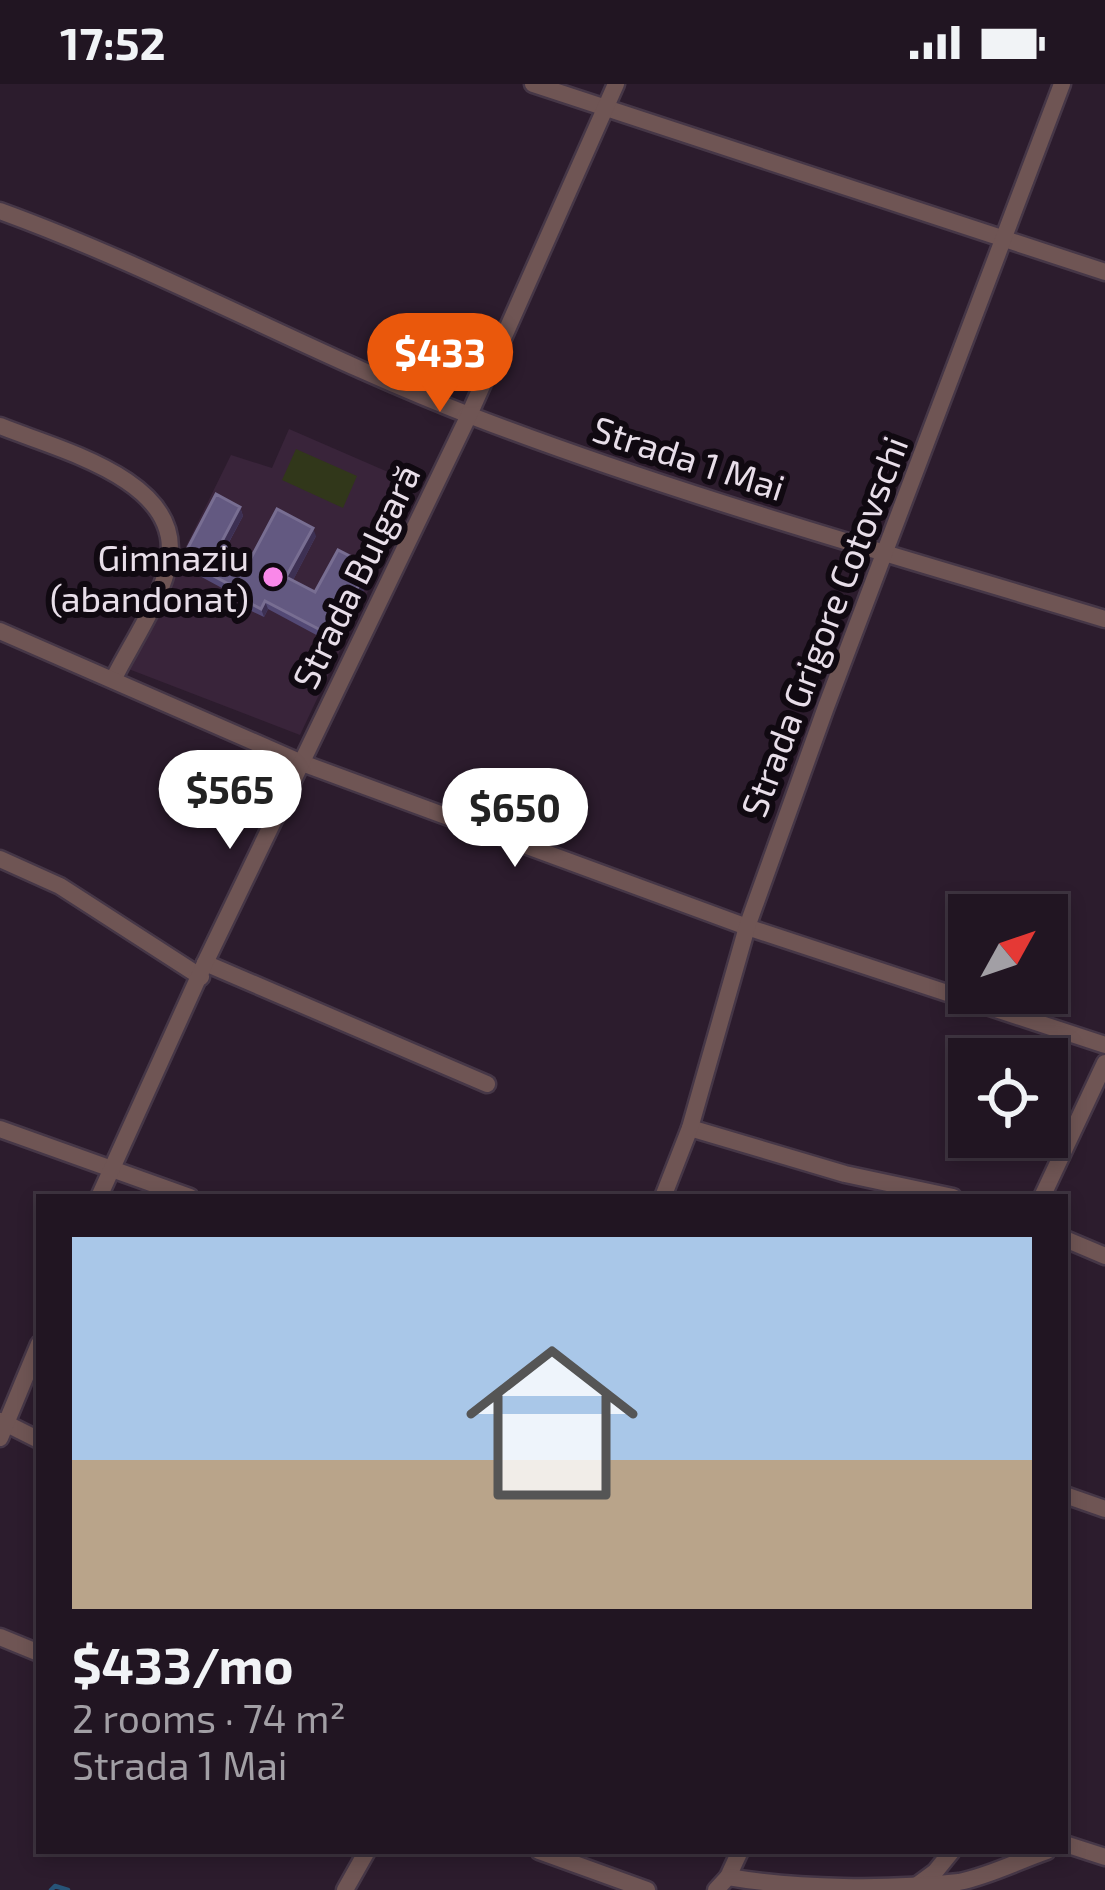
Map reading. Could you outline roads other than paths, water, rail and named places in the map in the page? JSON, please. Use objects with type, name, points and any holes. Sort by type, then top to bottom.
[{"type":"street","points":[[533,84],[1105,272]]},
{"type":"street","name":"Strada Bulgară","points":[[100,1194],[469,415],[616,84]]},
{"type":"street","name":"Strada Grigore Cotovschi","points":[[665,1194],[690,1128],[747,927],[1062,84]]},
{"type":"street","name":"Strada 1 Mai","points":[[0,211],[469,415],[588,460],[1105,619]]},
{"type":"street","points":[[0,426],[140,488],[165,526],[170,560],[164,578],[114,678]]},
{"type":"street","points":[[0,631],[302,763],[747,927],[1105,1045]]},
{"type":"street","points":[[0,859],[60,886],[203,970],[487,1084]]},
{"type":"street","points":[[1043,1194],[1105,1063]]},
{"type":"street","points":[[690,1128],[845,1174],[938,1194]]},
{"type":"street","points":[[0,1129],[181,1194]]},
{"type":"street","points":[[1068,1240],[1105,1256]]},
{"type":"street","points":[[36,1351],[2,1427],[36,1438]]},
{"type":"street","points":[[1068,1496],[1105,1509]]},
{"type":"street","points":[[0,1637],[36,1652]]},
{"type":"street","points":[[1068,1845],[1105,1857]]},
{"type":"street","points":[[344,1890],[365,1854]]},
{"type":"street","points":[[547,1854],[647,1890]]},
{"type":"street","points":[[738,1854],[722,1884],[916,1886],[958,1882],[1038,1854]]},
{"type":"street","points":[[916,1886],[950,1854]]},
{"type":"waterway","points":[[51,1890],[55,1886],[68,1890]]},
{"type":"place","name":"Gimnaziu (abandonat)","points":[[273,577]]}]
